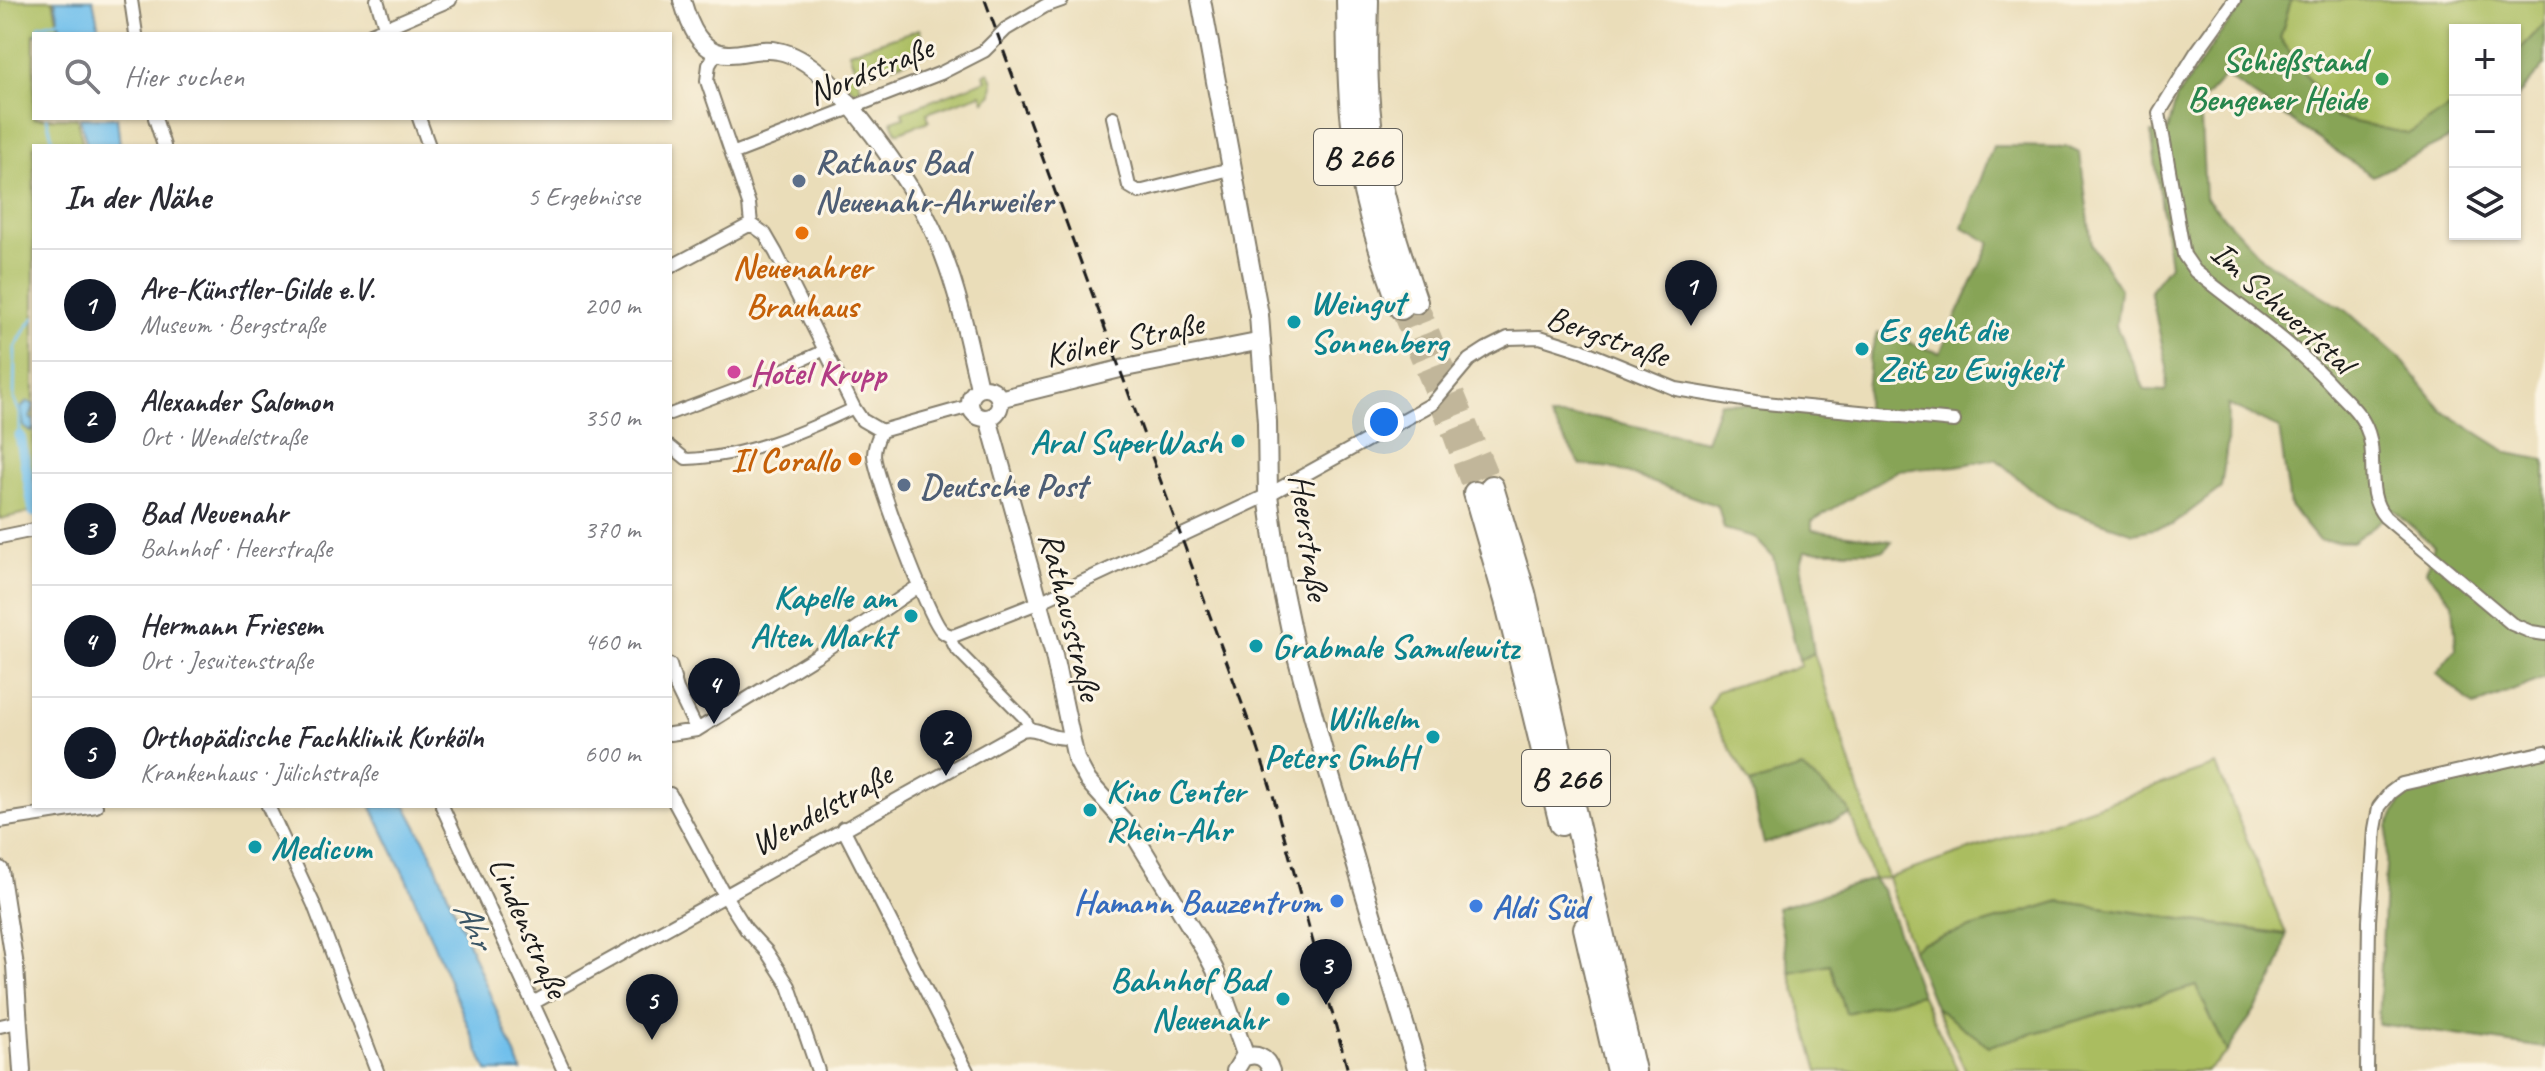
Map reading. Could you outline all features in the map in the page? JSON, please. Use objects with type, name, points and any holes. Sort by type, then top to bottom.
[{"type":"highway","name":"B 266","points":[[1348,0],[1350,81],[1359,164],[1377,239],[1409,305],[1375,160],[1367,81],[1367,0]]},
{"type":"highway","name":"B 266","points":[[1616,1065],[1510,616],[1484,490],[1524,593],[1634,1071]]},
{"type":"main road","name":"Heerstraße","points":[[1201,0],[1234,168],[1262,341],[1268,495],[1278,568],[1294,645],[1418,1071]]},
{"type":"street","points":[[131,0],[136,32]]},
{"type":"street","points":[[377,0],[386,31],[450,0]]},
{"type":"street","points":[[682,0],[698,39],[716,53],[763,49],[802,59],[852,107],[902,175],[929,221],[960,304],[979,388]]},
{"type":"street","name":"Nordstraße","points":[[732,154],[941,73],[984,51],[1006,29],[1045,6],[1062,0]]},
{"type":"street","name":"Im Schwertstal","points":[[2234,0],[2159,113],[2184,255],[2195,271],[2309,360],[2365,424],[2373,449],[2376,507],[2385,517],[2512,624],[2545,634]]},
{"type":"street","points":[[716,53],[709,65],[707,81],[749,204],[751,224],[765,234],[862,420],[881,431],[970,406]]},
{"type":"street","points":[[1113,117],[1129,186],[1139,192],[1234,168]]},
{"type":"street","points":[[156,120],[163,144]]},
{"type":"street","points":[[420,120],[428,144]]},
{"type":"street","points":[[672,266],[751,224]]},
{"type":"street","name":"Bergstraße","points":[[945,633],[957,635],[1039,602],[1268,495],[1432,404],[1469,360],[1508,338],[1540,337],[1581,350],[1676,389],[1755,402],[1954,421]]},
{"type":"street","name":"Kölner Straße","points":[[999,399],[1120,369],[1262,341]]},
{"type":"street","points":[[672,413],[750,384],[825,350]]},
{"type":"street","points":[[979,388],[991,389],[999,399],[999,409],[988,418],[977,416],[970,406],[970,397],[979,388]]},
{"type":"street","points":[[672,448],[686,459],[713,458],[800,433],[854,408]]},
{"type":"street","name":"Rathausstraße","points":[[988,418],[1055,662],[1070,737],[1082,771],[1130,828],[1205,951],[1215,970],[1246,1057]]},
{"type":"street","points":[[881,431],[874,458],[920,585],[945,633],[955,648],[1025,719],[1030,728],[1053,738],[1070,737]]},
{"type":"street","points":[[0,537],[32,530]]},
{"type":"street","points":[[672,734],[697,730],[816,656],[920,585]]},
{"type":"street","points":[[672,672],[697,730]]},
{"type":"street","name":"Wendelstraße","points":[[533,1003],[843,828],[1030,728]]},
{"type":"street","points":[[2367,1071],[2369,921],[2379,807],[2402,784],[2545,752]]},
{"type":"street","points":[[672,798],[724,894],[789,986],[818,1071]]},
{"type":"street","points":[[0,821],[83,808]]},
{"type":"street","points":[[269,808],[314,905],[377,1071]]},
{"type":"street","name":"Lindenstraße","points":[[443,808],[564,1071]]},
{"type":"street","points":[[843,828],[967,1071]]},
{"type":"street","points":[[0,870],[8,967],[18,1022],[22,1071]]},
{"type":"street","points":[[0,1026],[18,1022]]},
{"type":"street","points":[[1235,1071],[1246,1057],[1261,1057],[1269,1064],[1271,1071]]},
{"type":"green space","points":[[0,0],[53,0],[60,32],[32,32],[32,120],[77,120],[83,144],[32,144],[32,511],[0,519]]},
{"type":"green space","points":[[2248,0],[2291,0],[2280,38],[2336,118],[2408,134],[2449,108],[2449,139],[2373,176],[2225,76],[2200,103],[2205,197],[2264,260],[2347,311],[2401,359],[2443,411],[2509,453],[2545,460],[2545,678],[2474,706],[2436,673],[2456,649],[2453,603],[2426,571],[2434,546],[2394,511],[2352,542],[2319,541],[2290,506],[2279,428],[2228,405],[2227,446],[2221,488],[2172,525],[2134,533],[2057,507],[1996,459],[1956,466],[1899,470],[1812,521],[1812,530],[1892,541],[1884,551],[1805,551],[1801,563],[1814,653],[1799,660],[1773,557],[1754,537],[1724,529],[1718,506],[1613,468],[1581,465],[1550,417],[1592,417],[1706,441],[1720,402],[1865,415],[1870,358],[1877,332],[1940,353],[1990,243],[1963,227],[1993,146],[2067,147],[2080,153],[2092,245],[2120,289],[2116,326],[2145,390],[2166,391],[2167,367],[2150,290],[2170,265],[2151,132],[2168,130],[2176,99],[2220,34]]},
{"type":"green space","name":"Schießstand Bengener Heide","points":[[2291,0],[2545,0],[2545,23],[2521,49],[2521,24],[2449,24],[2449,108],[2408,134],[2336,118],[2280,38]]},
{"type":"green space","points":[[2545,23],[2545,65],[2521,92],[2521,49]]},
{"type":"green space","points":[[919,29],[929,53],[858,78],[861,89],[854,91],[841,76],[855,70],[849,52]]},
{"type":"green space","points":[[989,72],[993,81],[992,94],[984,101],[981,94],[927,113],[929,121],[897,133],[892,121],[904,117],[902,112],[986,80],[984,74]]},
{"type":"green space","points":[[1814,653],[1888,878],[1873,879],[1848,808],[1802,768],[1750,784],[1708,708],[1717,691],[1801,666],[1799,660]]},
{"type":"green space","points":[[2545,758],[2545,1048],[2378,1024],[2388,826],[2403,797]]},
{"type":"green space","points":[[2216,765],[2286,934],[2060,901],[1921,943],[1912,950],[1888,878]]},
{"type":"green space","points":[[1802,768],[1848,808],[1850,815],[1764,844],[1750,784]]},
{"type":"green space","points":[[1873,879],[1883,891],[1921,994],[1846,1013],[1830,964],[1790,972],[1777,908]]},
{"type":"green space","points":[[2060,901],[2286,935],[2272,982],[2227,1052],[2196,986],[1989,1046],[1935,1007],[1912,950],[1921,943]]},
{"type":"green space","points":[[1830,964],[1846,1013],[1921,994],[1958,1071],[1818,1071],[1790,972]]},
{"type":"green space","points":[[2196,986],[2227,1052],[2207,1071],[1966,1071],[1935,1007],[1989,1046]]},
{"type":"water","points":[[55,0],[93,0],[100,32],[62,32]]},
{"type":"water","points":[[80,120],[117,120],[120,144],[86,144]]},
{"type":"water","points":[[27,401],[32,404],[30,431],[24,427],[21,408]]},
{"type":"water","points":[[372,808],[407,808],[430,851],[522,1071],[487,1071],[407,881]]},
{"type":"waterway","points":[[38,32],[39,26],[62,20]]},
{"type":"waterway","points":[[48,120],[54,144]]},
{"type":"waterway","points":[[20,436],[20,413],[14,399],[15,348],[32,320]]},
{"type":"waterway","points":[[20,436],[32,501]]},
{"type":"tunnel","points":[[1416,302],[1492,487]]},
{"type":"tunnel","points":[[1401,308],[1475,493]]},
{"type":"railway","points":[[985,0],[1255,739],[1348,1071]]},
{"type":"place","name":"Schießstand Bengener Heide","points":[[2382,79]]},
{"type":"place","name":"Rathaus Bad Neuenahr-Ahrweiler","points":[[799,181]]},
{"type":"place","name":"Neuenahrer Brauhaus","points":[[802,233]]},
{"type":"place","name":"Weingut Sonnenberg","points":[[1294,322]]},
{"type":"place","name":"Are-Künstler-Gilde e.V.","points":[[1691,326]]},
{"type":"place","name":"Es geht die Zeit zu Ewigkeit","points":[[1862,349]]},
{"type":"place","name":"Hotel Krupp","points":[[734,372]]},
{"type":"place","name":"Aral SuperWash","points":[[1238,441]]},
{"type":"place","name":"Il Corallo","points":[[855,459]]},
{"type":"place","name":"Deutsche Post","points":[[904,485]]},
{"type":"place","name":"Kapelle am Alten Markt","points":[[911,616]]},
{"type":"place","name":"Grabmale Samulewitz","points":[[1256,646]]},
{"type":"place","name":"Hermann Friesem","points":[[714,724]]},
{"type":"place","name":"Wilhelm Peters GmbH","points":[[1433,737]]},
{"type":"place","name":"Alexander Salomon","points":[[946,776]]},
{"type":"place","name":"Kino Center Rhein-Ahr","points":[[1090,810]]},
{"type":"place","name":"Medicum","points":[[255,847]]},
{"type":"place","name":"Hamann Bauzentrum","points":[[1337,901]]},
{"type":"place","name":"Aldi Süd","points":[[1476,906]]},
{"type":"place","name":"Bahnhof Bad Neuenahr","points":[[1283,999]]},
{"type":"place","name":"Bad Neuenahr","points":[[1326,1005]]},
{"type":"place","name":"Orthopädische Fachklinik Kurköln","points":[[652,1040]]},
{"type":"water label","name":"Ahr","points":[[474,924]]}]
